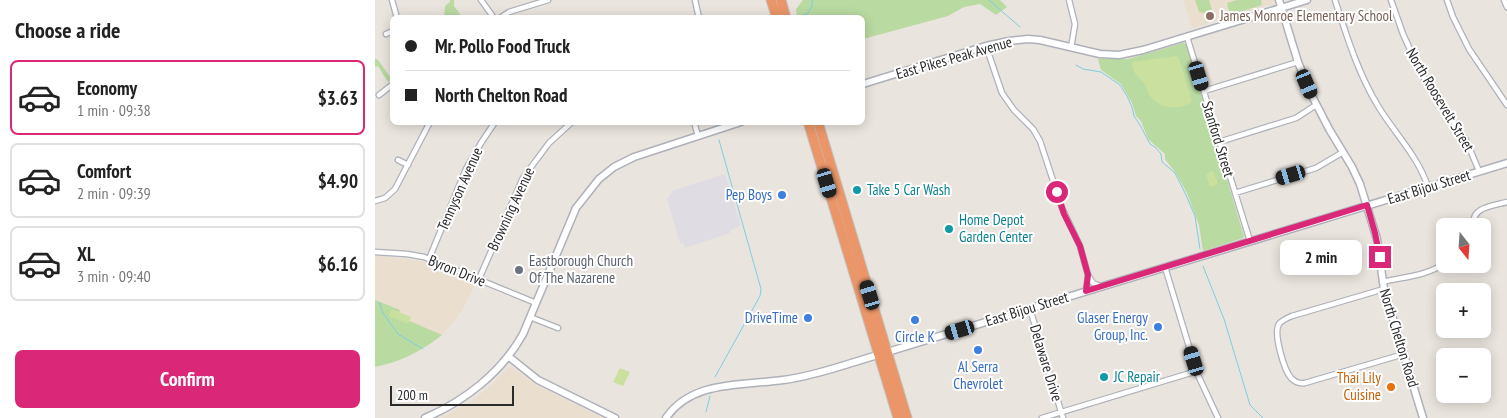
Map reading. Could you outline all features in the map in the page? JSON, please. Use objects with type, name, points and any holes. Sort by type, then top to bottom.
[{"type":"highway","points":[[771,0],[776,15]]},
{"type":"highway","points":[[781,0],[785,15]]},
{"type":"highway","points":[[809,125],[883,354],[907,418]]},
{"type":"highway","points":[[819,125],[883,354],[898,418]]},
{"type":"main road","name":"North Chelton Road","points":[[1279,0],[1298,62],[1316,105],[1357,176],[1367,205],[1379,248],[1383,285],[1423,418]]},
{"type":"main road","name":"East Pikes Peak Avenue","points":[[865,83],[985,46],[1009,41],[1028,39],[1100,54],[1119,55],[1143,50],[1307,0]]},
{"type":"main road","points":[[425,418],[446,408],[471,392],[495,371],[508,356],[518,342],[530,317],[576,208],[599,179],[614,167],[634,157],[732,125]]},
{"type":"main road","name":"East Bijou Street","points":[[666,418],[686,398],[704,390],[796,378],[883,354],[1507,163]]},
{"type":"main road","points":[[508,356],[538,380],[615,418]]},
{"type":"street","points":[[392,0],[396,15]]},
{"type":"street","points":[[481,0],[492,15]]},
{"type":"street","points":[[504,15],[548,0]]},
{"type":"street","points":[[695,0],[699,15]]},
{"type":"street","points":[[1069,0],[1075,24],[1071,48]]},
{"type":"street","points":[[1335,0],[1353,53],[1367,86],[1383,115],[1418,163],[1428,187]]},
{"type":"street","name":"North Roosevelt Street","points":[[1391,0],[1412,56],[1434,95],[1466,140],[1479,171]]},
{"type":"street","points":[[1447,0],[1469,49],[1507,105]]},
{"type":"street","points":[[1504,0],[1507,7]]},
{"type":"street","points":[[385,34],[390,32]]},
{"type":"street","name":"Stanford Street","points":[[1187,37],[1250,241]]},
{"type":"street","points":[[985,46],[1002,93],[1009,104],[1033,129],[1043,147],[1062,208],[1080,246],[1088,275],[1093,283],[1101,286]]},
{"type":"street","points":[[1204,91],[1298,62]]},
{"type":"street","points":[[379,95],[390,86]]},
{"type":"street","points":[[1219,142],[1296,118],[1316,105]]},
{"type":"street","points":[[375,201],[385,198],[392,192],[428,125]]},
{"type":"street","name":"Tennyson Avenue","points":[[429,259],[467,169],[493,125]]},
{"type":"street","name":"Browning Avenue","points":[[479,279],[523,178],[538,155],[569,125]]},
{"type":"street","points":[[695,125],[698,136]]},
{"type":"street","points":[[1235,193],[1315,168],[1343,152]]},
{"type":"street","points":[[398,160],[408,165]]},
{"type":"street","points":[[392,192],[396,197]]},
{"type":"street","points":[[1474,218],[1477,212],[1483,209],[1507,202]]},
{"type":"street","name":"Byron Drive","points":[[375,252],[407,254],[429,259],[536,302]]},
{"type":"street","points":[[1165,267],[1197,371],[1218,418]]},
{"type":"street","points":[[1404,354],[1301,384],[1290,377],[1276,333],[1278,325],[1286,319],[1436,268]]},
{"type":"street","points":[[1086,291],[1088,275]]},
{"type":"street","name":"Delaware Drive","points":[[1029,309],[1063,418]]},
{"type":"street","points":[[530,317],[558,328]]},
{"type":"street","points":[[1042,418],[1197,371]]},
{"type":"shaded area","name":"James Monroe Elementary School","points":[[1183,0],[1274,1],[1272,4],[1192,28]]},
{"type":"shaded area","points":[[725,174],[741,226],[734,228],[730,233],[685,248],[684,244],[680,243],[667,199],[669,194],[672,193],[671,191]]},
{"type":"shaded area","points":[[375,256],[428,263],[474,282],[475,285],[461,312],[452,324],[442,335],[429,344],[375,300]]},
{"type":"shaded area","points":[[510,366],[536,385],[603,418],[441,418],[470,402]]},
{"type":"green space","points":[[450,0],[454,0],[454,6],[461,15],[444,15],[445,6]]},
{"type":"green space","points":[[803,0],[1000,0],[1007,7],[996,15],[980,4],[964,7],[948,16],[865,38],[865,15],[797,15],[796,9]]},
{"type":"green space","points":[[1195,0],[1209,0],[1212,10],[1205,13],[1199,12]]},
{"type":"green space","points":[[1237,0],[1261,0],[1262,5],[1230,15],[1227,3]]},
{"type":"green space","points":[[1183,43],[1186,44],[1244,236],[1243,238],[1203,251],[1199,225],[1187,193],[1165,159],[1165,154],[1148,139],[1141,121],[1136,116],[1132,103],[1121,84],[1101,70],[1098,59],[1128,59]]},
{"type":"green space","points":[[1176,56],[1179,58],[1192,102],[1181,107],[1164,106],[1150,96],[1145,85],[1135,72],[1132,62]]},
{"type":"green space","points":[[375,58],[390,77],[390,81],[388,82],[378,66],[375,67]]},
{"type":"green space","points":[[1213,171],[1218,184],[1210,187],[1206,174]]},
{"type":"green space","points":[[375,300],[400,310],[398,316],[442,335],[410,355],[375,367]]},
{"type":"green space","points":[[392,309],[411,317],[408,324],[389,316]]},
{"type":"green space","points":[[620,368],[630,372],[623,386],[613,382]]},
{"type":"waterway","points":[[803,15],[808,13],[812,6],[812,0]]},
{"type":"waterway","points":[[989,0],[1020,27]]},
{"type":"waterway","points":[[1076,65],[1083,69],[1101,72],[1120,85],[1132,107],[1134,116],[1150,144],[1161,154],[1162,162],[1175,173],[1186,195],[1195,216],[1200,249]]},
{"type":"waterway","points":[[715,377],[760,296],[761,289],[719,140]]},
{"type":"waterway","points":[[1203,266],[1224,319],[1250,405],[1263,418]]},
{"type":"waterway","points":[[379,302],[383,313],[398,334],[423,349]]},
{"type":"waterway","points":[[706,412],[710,396]]},
{"type":"place","name":"James Monroe Elementary School","points":[[1210,16]]},
{"type":"place","name":"Take 5 Car Wash","points":[[857,190]]},
{"type":"place","name":"Pep Boys","points":[[782,195]]},
{"type":"place","name":"Home Depot Garden Center","points":[[949,229]]},
{"type":"place","name":"Eastborough Church Of The Nazarene","points":[[519,270]]},
{"type":"place","name":"DriveTime","points":[[808,318]]},
{"type":"place","name":"Circle K","points":[[915,320]]},
{"type":"place","name":"Glaser Energy Group, Inc.","points":[[1158,327]]},
{"type":"place","name":"Al Serra Chevrolet","points":[[978,350]]},
{"type":"place","name":"JC Repair","points":[[1104,377]]},
{"type":"place","name":"Thai Lily Cuisine","points":[[1391,387]]},
{"type":"route","points":[[1057,192],[1064,214],[1080,246],[1088,275],[1086,291],[1367,205],[1380,257]]}]
